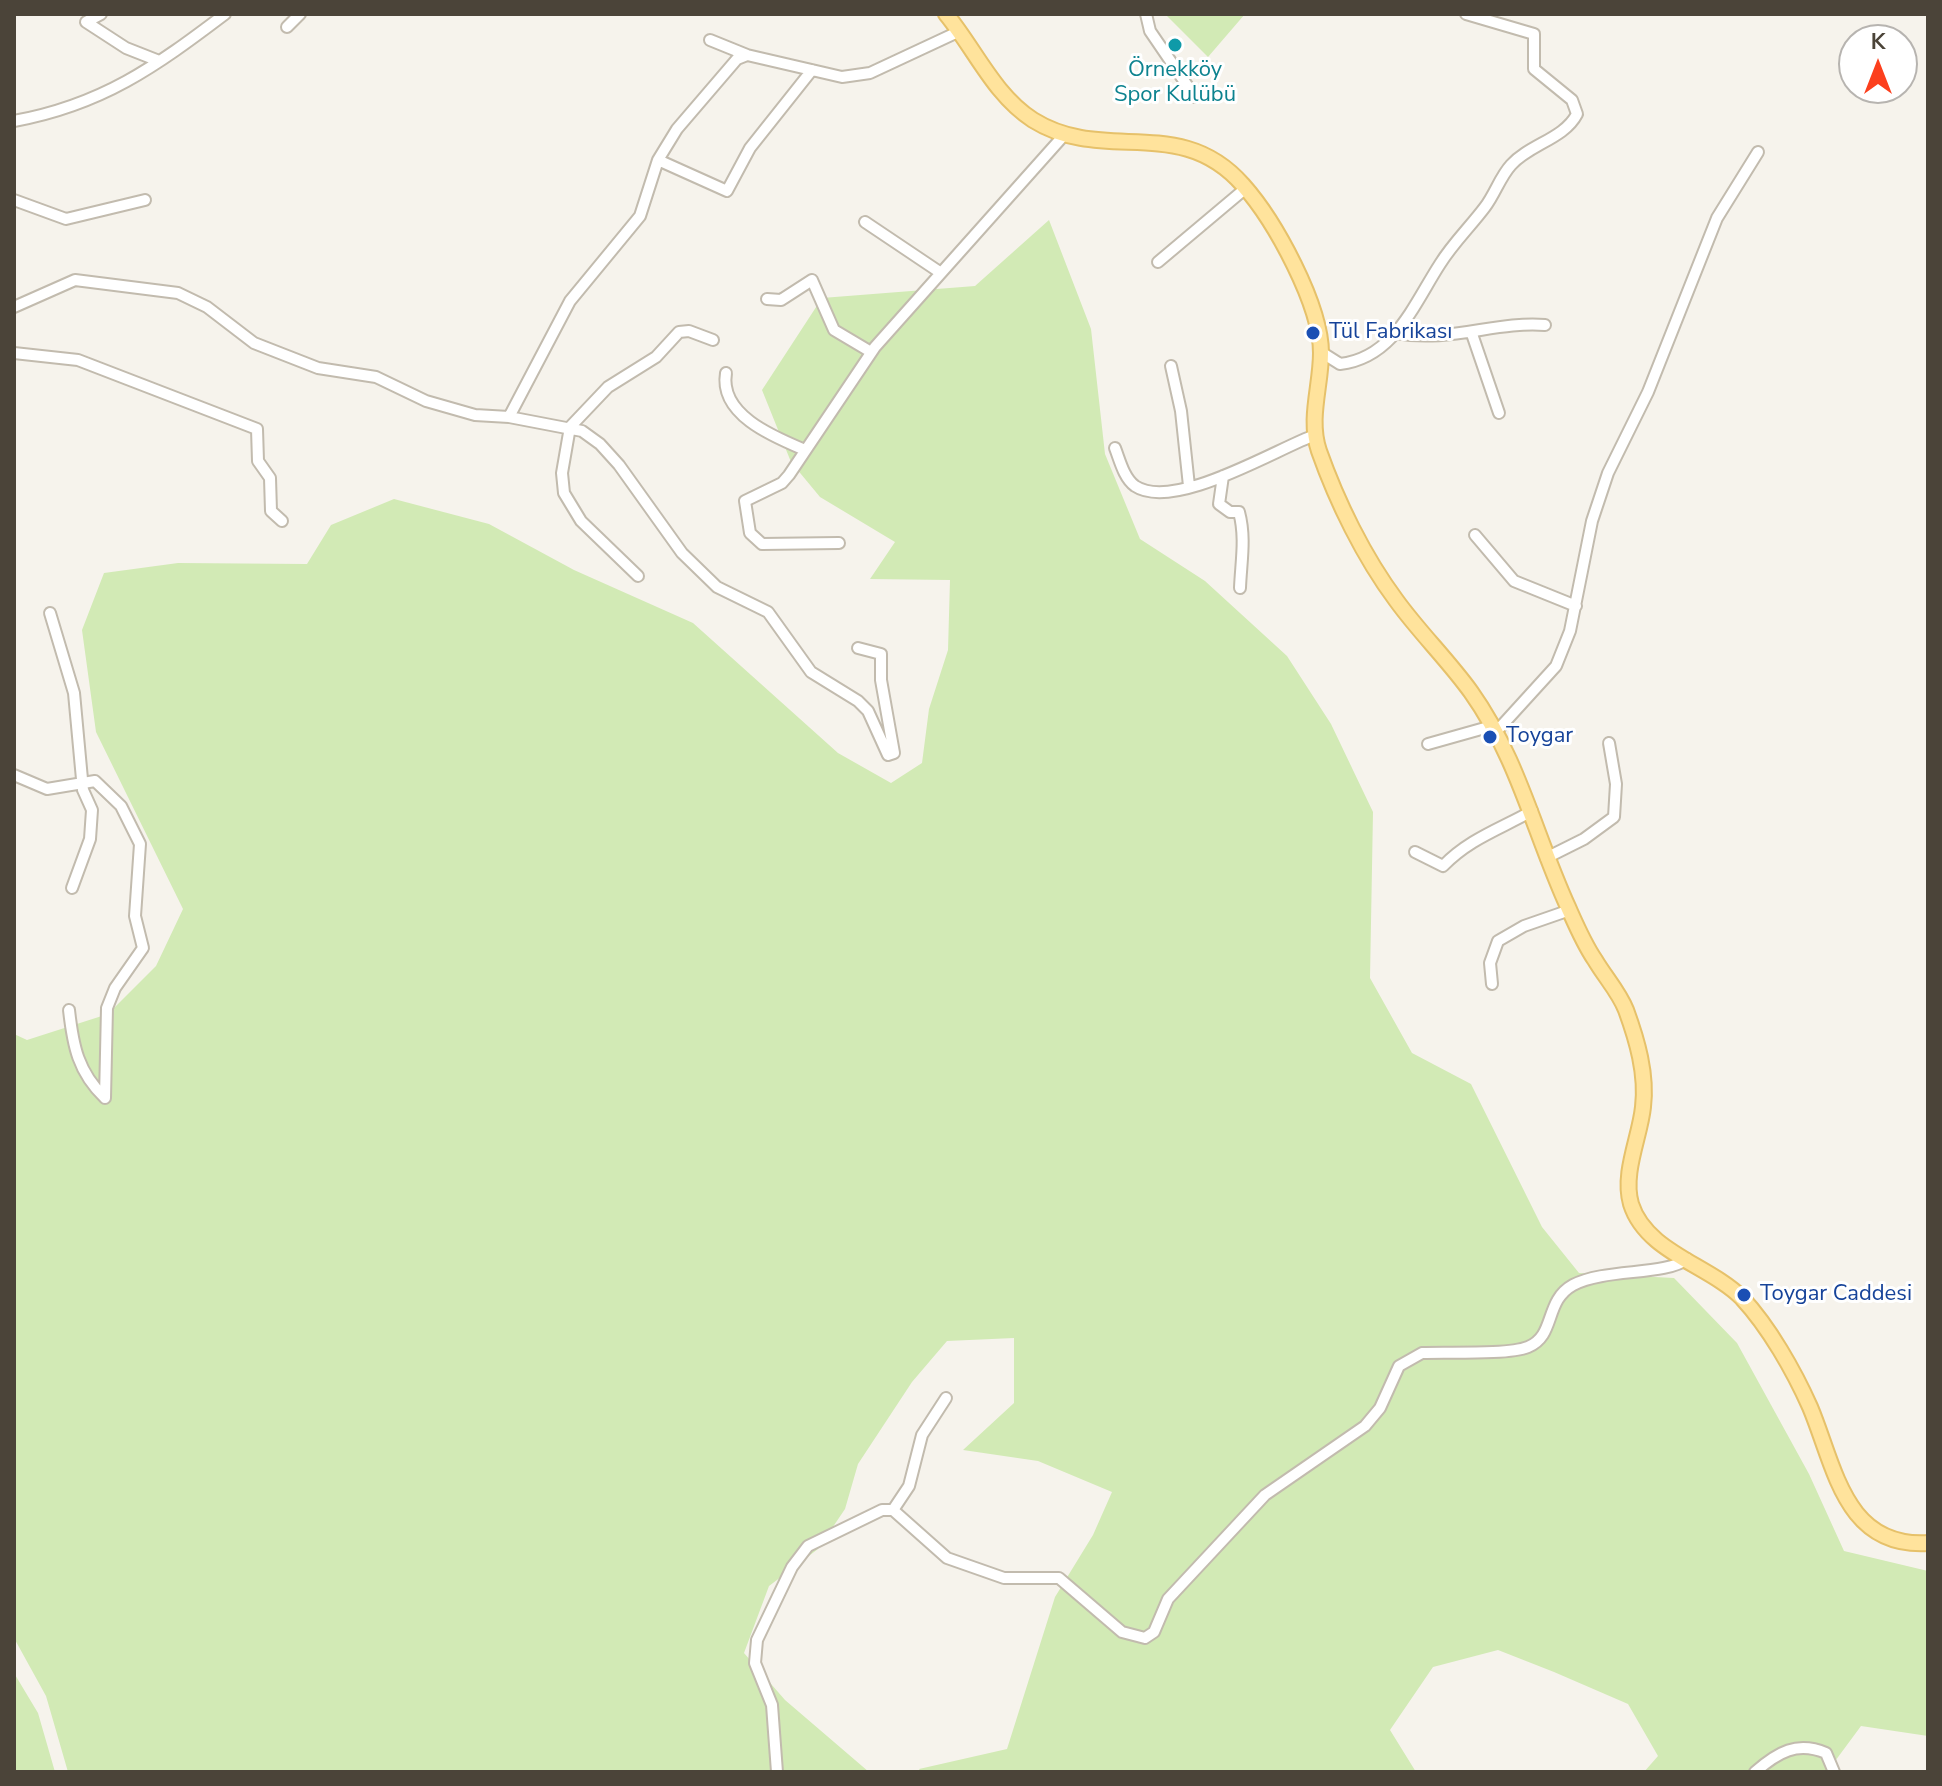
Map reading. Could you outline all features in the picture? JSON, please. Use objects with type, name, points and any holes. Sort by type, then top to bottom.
[{"type":"main road","points":[[946,14],[1010,101],[1033,120],[1065,134],[1187,146],[1216,159],[1246,188],[1268,218],[1315,319],[1321,352],[1315,435],[1338,498],[1394,598],[1470,690],[1494,729],[1532,811],[1546,858],[1570,910],[1592,956],[1624,1005],[1640,1053],[1643,1104],[1630,1171],[1631,1203],[1647,1230],[1729,1286],[1754,1313],[1810,1406],[1836,1481],[1859,1516],[1895,1540],[1928,1543]]},
{"type":"street","points":[[101,14],[86,22],[126,48],[159,61]]},
{"type":"street","points":[[14,121],[82,105],[159,61],[225,14]]},
{"type":"street","points":[[287,27],[300,14]]},
{"type":"street","points":[[1146,14],[1150,31],[1195,97]]},
{"type":"street","points":[[1321,352],[1330,361],[1352,363],[1396,333],[1407,321],[1439,265],[1486,206],[1510,166],[1525,153],[1570,127],[1577,114],[1572,100],[1534,69],[1534,34],[1466,14]]},
{"type":"street","points":[[710,40],[747,55],[842,77],[870,73],[960,31]]},
{"type":"street","points":[[509,417],[570,301],[640,216],[658,160],[677,129],[737,59],[747,55]]},
{"type":"street","points":[[658,160],[727,191],[750,148],[812,70]]},
{"type":"street","points":[[839,543],[762,544],[750,533],[745,501],[782,483],[871,352],[1065,134]]},
{"type":"street","points":[[1428,744],[1494,729],[1543,685],[1556,666],[1576,606],[1592,521],[1608,473],[1648,392],[1717,218],[1758,152]]},
{"type":"street","points":[[1158,262],[1246,188]]},
{"type":"street","points":[[14,200],[66,219],[145,200]]},
{"type":"street","points":[[865,222],[941,273]]},
{"type":"street","points":[[14,307],[75,280],[178,293],[207,307],[254,343],[318,368],[376,377],[426,401],[475,415],[570,427],[600,444],[690,562],[717,587],[768,612],[811,672],[858,701],[868,711],[888,755],[894,753],[881,680],[881,654],[858,648]]},
{"type":"street","points":[[767,299],[781,300],[812,280],[834,330],[871,352]]},
{"type":"street","points":[[1396,333],[1472,334],[1530,324],[1545,325]]},
{"type":"street","points":[[638,576],[581,521],[564,493],[562,473],[570,427],[608,387],[656,357],[679,332],[689,331],[713,340]]},
{"type":"street","points":[[1472,334],[1499,413]]},
{"type":"street","points":[[14,353],[78,360],[257,429],[258,461],[270,478],[271,511],[282,521]]},
{"type":"street","points":[[1171,366],[1182,423],[1189,486]]},
{"type":"street","points":[[726,373],[728,393],[736,410],[770,436],[805,450]]},
{"type":"street","points":[[1115,448],[1125,475],[1134,486],[1166,492],[1223,476],[1315,435]]},
{"type":"street","points":[[1223,476],[1219,504],[1230,512],[1239,512],[1245,545],[1240,588]]},
{"type":"street","points":[[1475,535],[1514,581],[1576,606]]},
{"type":"street","points":[[50,613],[74,693],[82,783],[94,826],[72,888]]},
{"type":"street","points":[[1546,858],[1584,839],[1614,817],[1616,784],[1609,743]]},
{"type":"street","points":[[14,775],[47,789],[82,783],[101,784],[121,806],[135,831],[141,856],[135,916],[143,948],[115,988],[107,1008],[105,1098],[88,1082],[78,1063],[69,1010]]},
{"type":"street","points":[[1415,852],[1443,866],[1459,848],[1480,835],[1532,811]]},
{"type":"street","points":[[1492,984],[1490,963],[1498,941],[1524,926],[1570,910]]},
{"type":"street","points":[[777,1772],[772,1705],[755,1663],[757,1640],[792,1567],[808,1546],[882,1510],[893,1510],[947,1558],[1004,1578],[1059,1578],[1122,1632],[1145,1638],[1154,1632],[1168,1599],[1265,1495],[1372,1419],[1396,1370],[1406,1358],[1422,1353],[1525,1349],[1542,1336],[1553,1303],[1570,1287],[1611,1273],[1672,1266],[1687,1259]]},
{"type":"street","points":[[893,1510],[909,1486],[922,1435],[946,1398]]},
{"type":"street","points":[[1755,1772],[1774,1756],[1792,1748],[1809,1746],[1826,1753],[1834,1772]]},
{"type":"green space","points":[[1165,14],[1245,14],[1208,57]]},
{"type":"green space","points":[[1049,220],[1091,329],[1105,454],[1140,539],[1205,581],[1287,656],[1331,724],[1373,812],[1370,978],[1412,1053],[1471,1084],[1542,1227],[1579,1273],[1674,1278],[1737,1343],[1809,1474],[1844,1551],[1928,1571],[1928,1736],[1861,1726],[1827,1772],[1644,1772],[1658,1756],[1628,1704],[1498,1650],[1433,1667],[1390,1730],[1416,1772],[921,1772],[919,1769],[1007,1749],[1055,1597],[1093,1535],[1112,1492],[1038,1461],[963,1450],[1014,1403],[1014,1338],[947,1341],[912,1382],[858,1464],[845,1509],[818,1549],[769,1586],[744,1653],[785,1700],[869,1772],[68,1772],[46,1696],[14,1638],[14,1034],[27,1040],[108,1014],[156,966],[183,909],[96,732],[82,630],[104,573],[178,563],[307,564],[331,525],[394,499],[489,524],[574,570],[693,623],[838,753],[891,783],[922,763],[929,709],[948,650],[950,580],[870,579],[895,542],[820,497],[791,462],[762,390],[822,298],[975,286]]},
{"type":"green space","points":[[14,1673],[38,1713],[55,1772],[14,1772]]},
{"type":"place","name":"Örnekköy Spor Kulübü","points":[[1175,45]]},
{"type":"place","name":"Tül Fabrikası","points":[[1313,333]]},
{"type":"place","name":"Toygar","points":[[1490,737]]},
{"type":"place","name":"Toygar Caddesi","points":[[1744,1295]]}]
